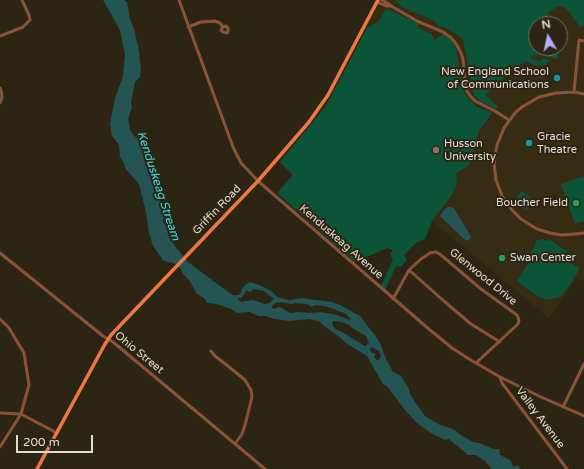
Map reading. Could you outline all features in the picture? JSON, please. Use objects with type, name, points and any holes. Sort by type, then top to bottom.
[{"type":"main road","name":"Griffin Road","points":[[37,469],[108,340],[174,268],[258,181],[309,122],[328,95],[377,1]]},
{"type":"street","points":[[0,36],[23,27],[30,20],[22,0]]},
{"type":"street","name":"Kenduskeag Avenue","points":[[179,0],[233,147],[241,163],[258,181],[393,299],[460,354],[500,376],[584,416]]},
{"type":"street","points":[[382,0],[416,21],[443,32],[450,37],[455,42],[463,59],[467,92],[475,101],[509,120]]},
{"type":"street","points":[[377,1],[387,6],[391,6]]},
{"type":"street","points":[[188,27],[208,21],[218,22],[223,27]]},
{"type":"street","points":[[574,92],[579,40],[584,41]]},
{"type":"street","points":[[0,88],[2,97],[0,103]]},
{"type":"street","points":[[584,94],[574,92],[556,93],[538,97],[522,107],[509,120],[500,136],[494,163],[502,196],[512,210],[521,219],[538,229],[550,233],[562,235],[584,233]]},
{"type":"street","name":"Glenwood Drive","points":[[393,299],[409,270],[430,253],[436,252],[441,255],[481,289],[516,315],[519,320],[518,324],[476,363]]},
{"type":"street","name":"Ohio Street","points":[[0,253],[108,340],[113,342],[265,469]]},
{"type":"street","points":[[409,270],[471,324],[500,342]]},
{"type":"street","points":[[0,319],[9,328],[24,353],[29,385],[21,414],[0,447]]},
{"type":"street","points":[[210,351],[245,380],[251,390],[252,401],[245,425],[242,434],[235,444]]},
{"type":"street","points":[[563,406],[584,366]]},
{"type":"street","name":"Valley Avenue","points":[[500,376],[502,382],[567,469]]},
{"type":"street","points":[[0,413],[21,414],[57,432]]},
{"type":"shaded area","name":"Husson University","points":[[380,0],[584,0],[584,282],[577,278],[549,318],[433,222],[398,255],[294,177],[279,161],[311,124],[344,72]]},
{"type":"green space","points":[[395,0],[584,0],[584,26],[580,27],[566,8],[559,6],[550,11],[547,16],[528,16],[528,56],[532,56],[531,59],[541,61],[543,58],[550,60],[545,65],[536,66],[526,61],[513,69],[485,95],[499,107],[496,109],[480,101],[474,96],[463,39],[445,27],[439,27],[434,21],[402,7]]},
{"type":"green space","points":[[386,9],[418,23],[418,28],[432,34],[434,40],[443,34],[453,42],[457,53],[462,87],[466,96],[476,106],[492,113],[479,131],[470,164],[456,174],[457,184],[451,196],[432,221],[425,239],[416,243],[404,255],[407,260],[401,267],[396,266],[385,290],[381,286],[393,259],[390,254],[393,250],[387,248],[355,262],[277,193],[293,175],[280,162],[326,106],[367,28],[378,22]]},
{"type":"green space","points":[[544,56],[559,56],[558,59]]},
{"type":"green space","name":"Boucher Field","points":[[584,176],[584,221],[575,224],[561,184]]},
{"type":"green space","points":[[522,191],[533,200],[526,210],[514,201]]},
{"type":"green space","points":[[543,239],[547,241],[548,239],[567,251],[563,258],[579,268],[566,290],[559,297],[546,300],[537,296],[517,281],[531,259],[528,256],[536,244],[535,243],[537,240],[539,241]]},
{"type":"water","points":[[103,0],[124,0],[127,2],[129,16],[138,45],[141,69],[140,77],[135,82],[131,103],[132,107],[128,119],[130,129],[133,135],[144,147],[144,159],[147,164],[147,169],[153,178],[156,193],[166,210],[166,215],[163,222],[167,227],[168,235],[188,262],[233,295],[238,295],[241,293],[246,284],[250,282],[262,286],[274,293],[277,297],[289,300],[301,298],[332,302],[360,316],[380,343],[393,372],[401,376],[408,387],[411,396],[425,416],[440,425],[455,430],[473,442],[494,449],[499,449],[500,455],[510,460],[514,467],[517,465],[521,469],[492,469],[485,461],[476,455],[468,455],[449,439],[445,440],[431,433],[417,423],[387,386],[383,384],[367,356],[346,343],[319,321],[309,319],[290,321],[274,319],[249,312],[237,313],[231,309],[216,304],[207,303],[204,298],[197,294],[181,269],[174,263],[163,260],[153,246],[139,184],[125,168],[120,157],[119,145],[112,136],[110,124],[115,98],[123,76],[125,53],[120,30]],"holes":[[[254,289],[264,291],[274,299],[269,303],[264,304],[253,300],[241,302],[237,298],[241,298],[247,290],[250,292]],[[276,303],[307,304],[311,307],[315,305],[324,306],[346,314],[351,319],[350,320],[337,315],[321,312],[290,313],[282,308],[272,308],[272,306]],[[333,321],[342,322],[349,325],[366,336],[369,343],[365,346],[335,329],[332,324]],[[372,347],[379,351],[381,356],[378,361],[374,357],[375,353],[372,353],[370,350]]]},
{"type":"water","points":[[448,207],[454,208],[471,237],[470,239],[466,241],[440,216]]},
{"type":"place","name":"New England School of Communications","points":[[557,78]]},
{"type":"place","name":"Gracie Theatre","points":[[529,143]]},
{"type":"place","name":"Husson University","points":[[436,150]]},
{"type":"place","name":"Boucher Field","points":[[576,203]]},
{"type":"place","name":"Swan Center","points":[[502,258]]},
{"type":"water label","name":"Kenduskeag Stream","points":[[158,186]]}]
